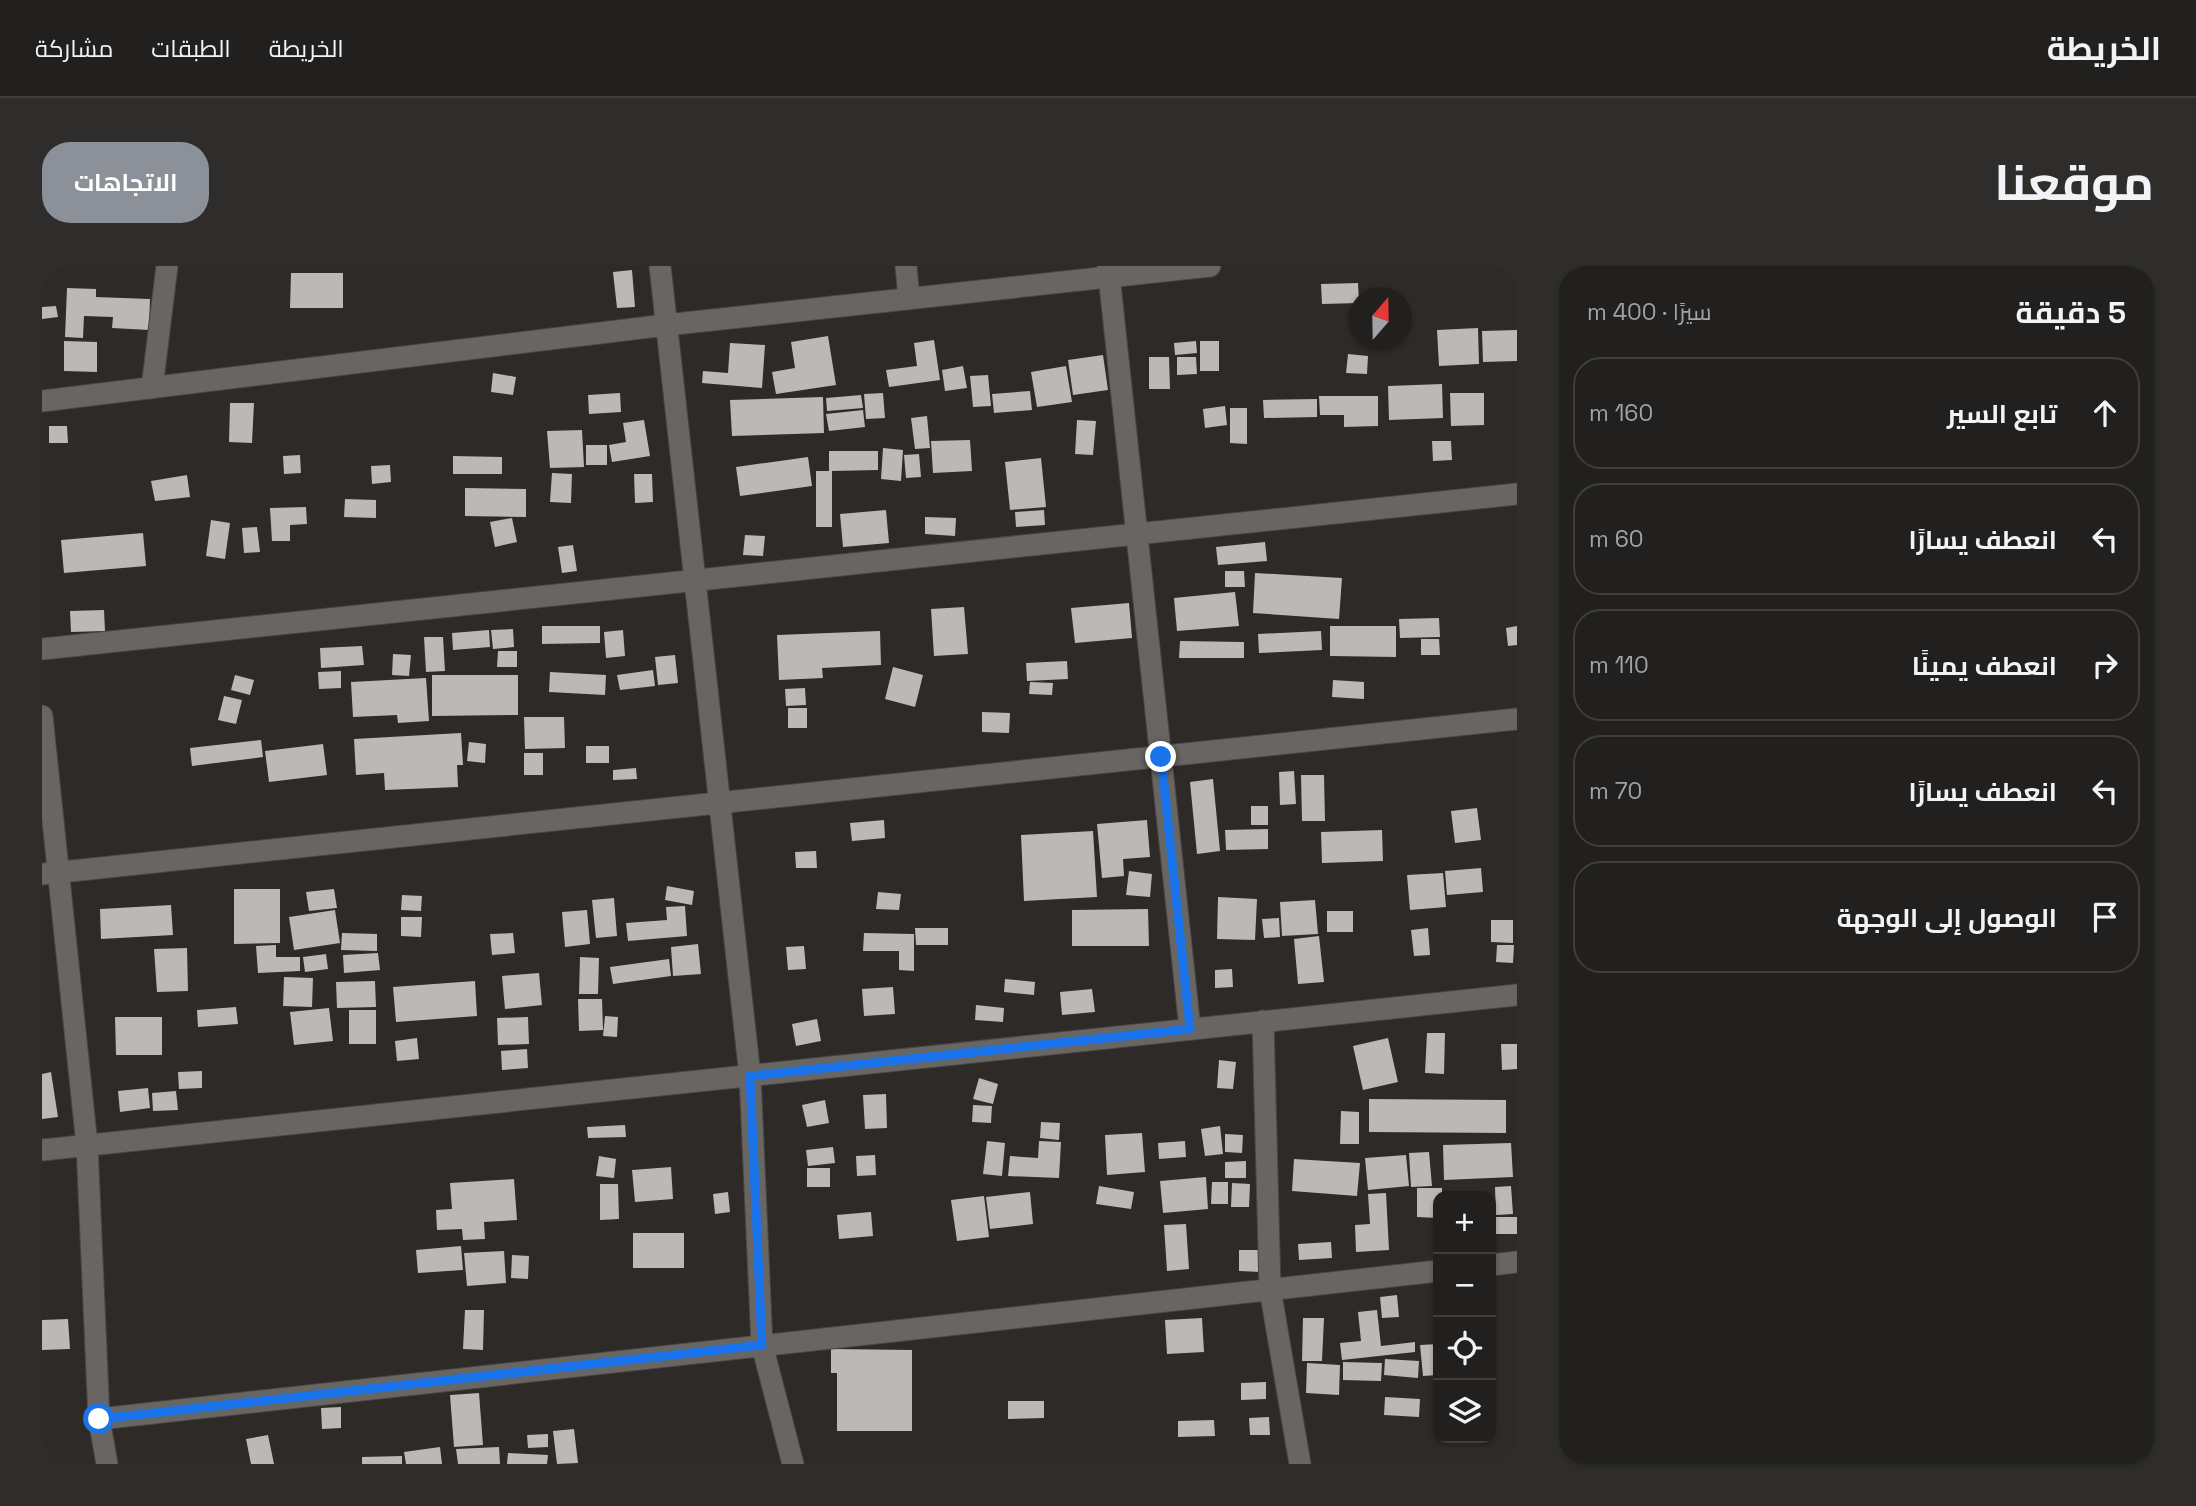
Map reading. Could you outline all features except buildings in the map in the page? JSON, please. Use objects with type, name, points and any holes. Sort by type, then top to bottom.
[{"type":"street","points":[[152,388],[167,266]]},
{"type":"street","points":[[660,266],[750,1076],[762,1345],[793,1464]]},
{"type":"street","points":[[906,266],[909,299]]},
{"type":"street","points":[[42,401],[666,325],[909,299],[1109,272],[1210,266]]},
{"type":"street","points":[[1109,272],[1190,1029]]},
{"type":"street","points":[[42,649],[1517,494]]},
{"type":"street","points":[[42,716],[50,873],[87,1145],[99,1419],[107,1464]]},
{"type":"street","points":[[50,873],[1517,719]]},
{"type":"street","points":[[42,1150],[1517,995]]},
{"type":"street","points":[[1263,1021],[1270,1289],[1300,1464]]},
{"type":"street","points":[[1496,1264],[1517,1262]]},
{"type":"street","points":[[99,1419],[1433,1271]]},
{"type":"route","points":[[99,1419],[762,1345],[750,1076],[1190,1029],[1161,757]]}]
